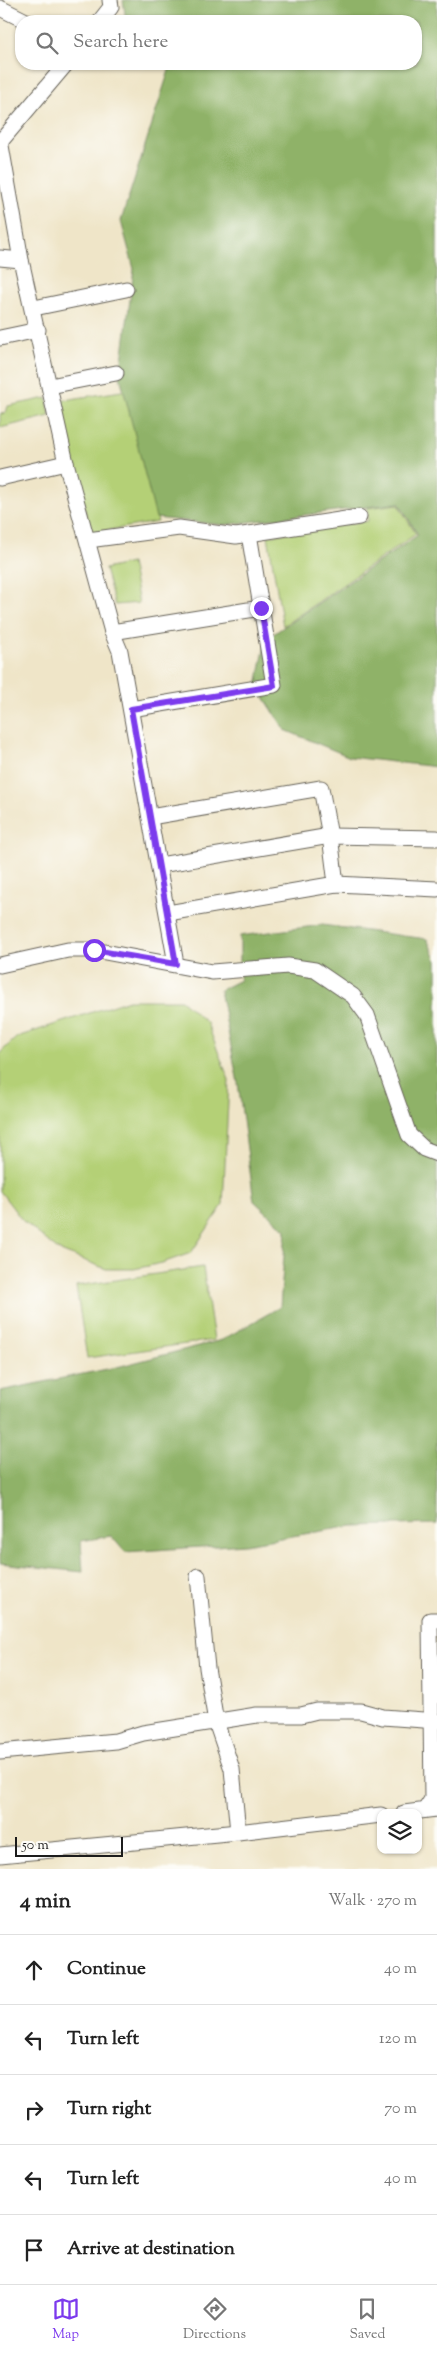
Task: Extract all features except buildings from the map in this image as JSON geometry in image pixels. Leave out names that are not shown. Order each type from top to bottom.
[{"type":"street","points":[[104,15],[110,7],[110,0]]},
{"type":"street","points":[[0,8],[15,16]]},
{"type":"street","points":[[61,70],[1,141],[21,260],[34,308],[66,463],[112,632],[120,652],[160,865],[176,964]]},
{"type":"street","points":[[0,258],[21,260]]},
{"type":"street","points":[[34,308],[126,289]]},
{"type":"street","points":[[0,338],[38,330]]},
{"type":"street","points":[[50,386],[116,373]]},
{"type":"street","points":[[0,478],[66,463]]},
{"type":"street","points":[[88,540],[179,528],[236,536],[359,517]]},
{"type":"street","points":[[131,709],[274,686],[249,534]]},
{"type":"street","points":[[112,632],[261,608]]},
{"type":"street","points":[[150,817],[321,788],[336,884]]},
{"type":"street","points":[[160,865],[330,836],[437,838]]},
{"type":"street","points":[[168,913],[336,884],[437,889]]},
{"type":"street","points":[[0,965],[68,950],[94,950],[212,972],[288,966],[315,970],[353,996],[367,1015],[409,1135],[424,1149],[437,1154]]},
{"type":"street","points":[[198,1576],[206,1668],[216,1722],[232,1769],[238,1832]]},
{"type":"street","points":[[431,1810],[434,1721],[430,1620],[437,1620]]},
{"type":"street","points":[[0,1752],[116,1741],[143,1734],[216,1722],[257,1716],[301,1716],[317,1711],[352,1711],[383,1717],[434,1721]]},
{"type":"street","points":[[0,1855],[377,1816]]},
{"type":"green space","points":[[123,0],[437,0],[437,767],[350,757],[285,730],[257,686],[266,639],[418,535],[399,503],[224,525],[156,518],[120,376],[134,269],[121,221],[169,70],[422,70],[422,15],[125,15]]},
{"type":"green space","points":[[128,390],[158,522],[91,533],[58,401]]},
{"type":"green space","points":[[47,398],[50,416],[0,428],[0,414],[6,413],[8,406]]},
{"type":"green space","points":[[398,504],[416,534],[283,626],[268,536],[368,521],[367,508]]},
{"type":"green space","points":[[131,563],[139,603],[115,605],[105,569]]},
{"type":"green space","points":[[322,925],[427,939],[437,961],[437,1524],[352,1526],[245,1544],[125,1552],[111,1536],[81,1541],[83,1572],[0,1563],[0,1391],[117,1367],[222,1340],[280,1307],[286,1230],[254,1201],[238,1083],[220,990],[240,980],[240,936]]},
{"type":"green space","points":[[129,1000],[181,1000],[207,1023],[229,1080],[223,1205],[191,1253],[162,1263],[134,1269],[106,1269],[58,1250],[22,1220],[0,1191],[0,1053],[17,1037]]},
{"type":"green space","points":[[203,1267],[214,1340],[87,1358],[76,1286]]},
{"type":"route","points":[[94,950],[176,964],[131,709],[274,686],[261,608]]}]
